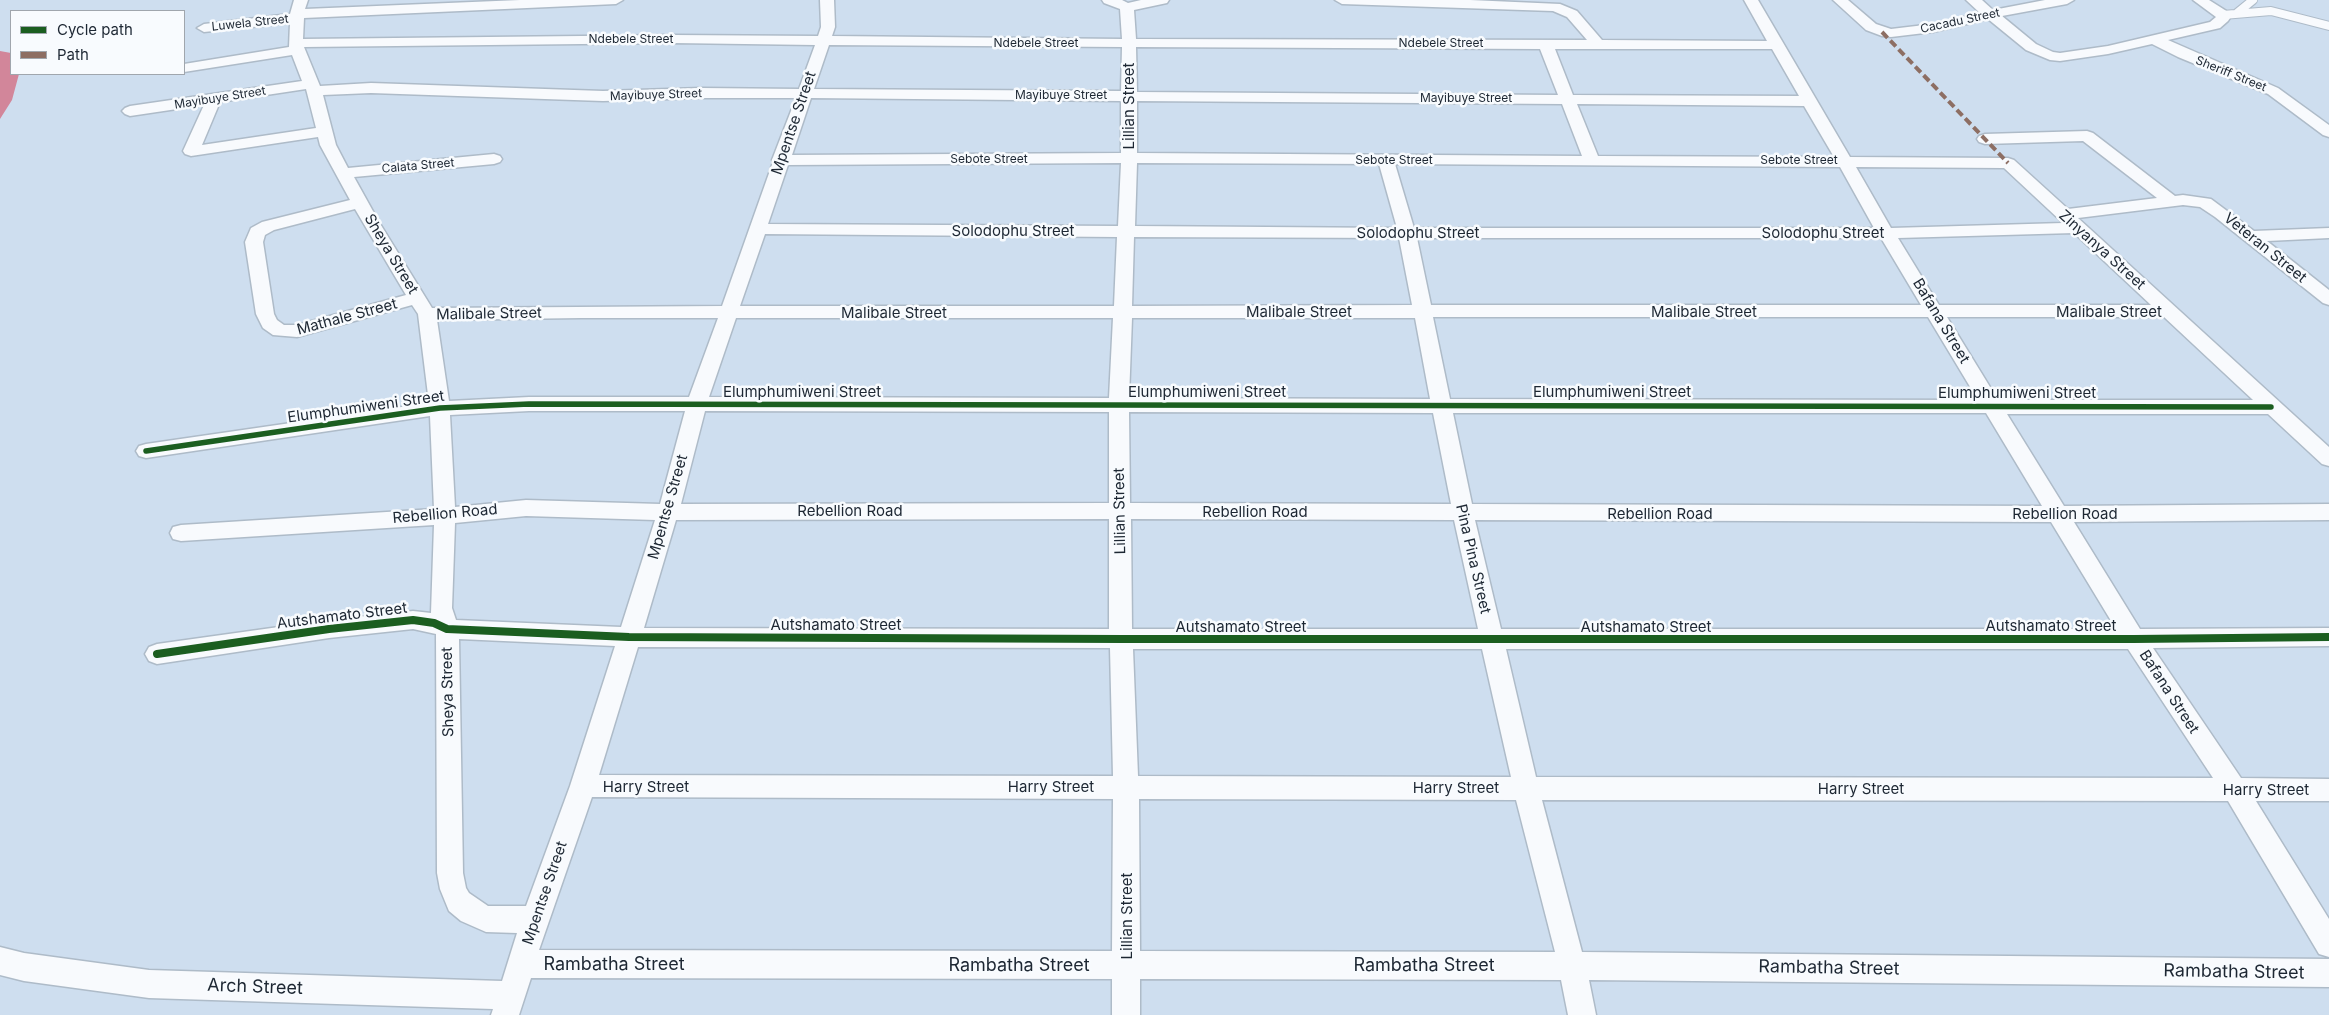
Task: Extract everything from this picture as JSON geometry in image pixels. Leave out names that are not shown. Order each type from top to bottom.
[{"type":"street","name":"Luwela Street","points":[[204,28],[298,11],[616,0]]},
{"type":"street","name":"Mpentse Street","points":[[508,1005],[535,919],[583,786],[668,512],[697,404],[829,23],[827,0]]},
{"type":"street","points":[[1118,3],[1162,0]]},
{"type":"street","points":[[1342,0],[1555,7],[1572,14],[1598,44]]},
{"type":"street","name":"Bafana Street","points":[[1751,0],[1886,233],[1937,312],[2134,639],[2234,790],[2329,944]]},
{"type":"street","name":"Cacadu Street","points":[[1840,0],[1871,27],[1882,32],[1933,28],[1992,14],[2067,0]]},
{"type":"street","points":[[1973,0],[2031,47],[2050,56],[2060,57],[2108,50],[2215,25],[2230,14]]},
{"type":"street","points":[[2200,0],[2230,14]]},
{"type":"street","name":"Lillian Street","points":[[1118,3],[1129,43],[1128,231],[1122,313],[1119,405],[1121,640],[1126,787],[1126,1015]]},
{"type":"street","name":"Sheya Street","points":[[298,11],[296,46],[313,87],[330,150],[422,306],[440,408],[445,516],[441,608],[447,629],[450,873],[453,889],[459,902],[471,912],[486,919],[504,922],[535,919]]},
{"type":"street","name":"Ndebele Street","points":[[185,68],[281,54],[296,46],[664,39],[1777,45]]},
{"type":"street","name":"Sheriff Street","points":[[2154,39],[2183,54],[2274,91],[2329,132]]},
{"type":"street","points":[[1545,43],[1592,160]]},
{"type":"street","name":"Mayibuye Street","points":[[130,111],[214,98],[313,87],[516,95],[603,96],[702,93],[1808,101]]},
{"type":"street","points":[[214,98],[191,152],[324,131]]},
{"type":"street","points":[[1985,139],[2087,136],[2171,201]]},
{"type":"street","name":"Calata Street","points":[[343,173],[494,158]]},
{"type":"street","name":"Sebote Street","points":[[780,160],[1129,158],[1843,160],[2008,163]]},
{"type":"street","name":"Pina Pina Street","points":[[1386,160],[1407,233],[1462,513],[1526,788],[1572,966],[1582,1015]]},
{"type":"street","name":"Zinyanya Street","points":[[2008,163],[2062,215],[2171,311],[2271,407],[2329,459]]},
{"type":"street","points":[[2062,215],[2171,201]]},
{"type":"street","name":"Veteran Street","points":[[2171,201],[2198,202],[2221,213],[2329,300]]},
{"type":"street","name":"Mathale Street","points":[[360,203],[268,226],[257,232],[254,242],[264,314],[270,324],[280,330],[298,331],[422,306]]},
{"type":"street","name":"Solodophu Street","points":[[759,229],[1407,233],[1886,233],[2077,228]]},
{"type":"street","points":[[2251,236],[2329,233]]},
{"type":"street","name":"Malibale Street","points":[[422,306],[730,312],[2171,311]]},
{"type":"street","name":"Elumphumiweni Street","points":[[146,451],[440,408],[529,404],[1442,404],[2271,407]]},
{"type":"street","name":"Rebellion Road","points":[[181,533],[445,516],[509,509],[668,512],[1119,511],[2058,514],[2329,512]]},
{"type":"street","name":"Autshamato Street","points":[[157,654],[329,628],[413,620],[434,623],[447,629],[629,636],[1121,640],[2134,639],[2329,637]]},
{"type":"street","name":"Harry Street","points":[[583,786],[2329,790]]},
{"type":"street","name":"Arch Street","points":[[0,961],[24,967],[150,984],[508,1005]]},
{"type":"street","name":"Rambatha Street","points":[[520,964],[1572,966],[2329,973]]},
{"type":"lane","points":[[2230,14],[2253,0]]},
{"type":"lane","points":[[2230,14],[2271,10],[2329,26]]},
{"type":"shaded area","points":[[0,51],[10,53],[10,75],[19,75],[12,100],[0,119]]},
{"type":"marked path","points":[[1882,32],[2008,163]]},
{"type":"cycle path","points":[[146,451],[440,408],[529,404],[2271,407]]},
{"type":"cycle path","points":[[157,654],[329,629],[413,620],[434,623],[447,629],[629,637],[1121,639],[2134,639],[2329,637]]}]
